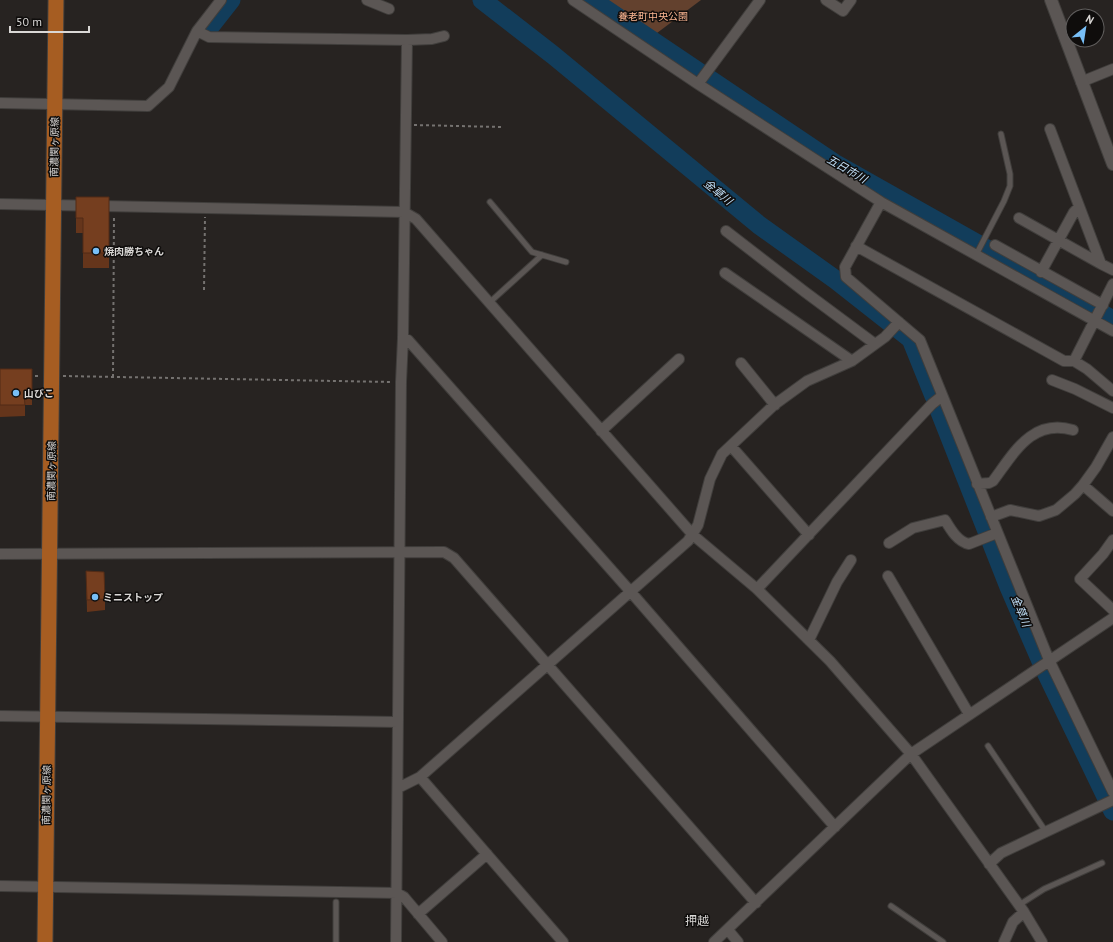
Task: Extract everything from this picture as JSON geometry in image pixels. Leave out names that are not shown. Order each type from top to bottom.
[{"type":"main road","name":"南濃関ヶ原線","points":[[45,942],[56,0]]},
{"type":"street","points":[[0,103],[148,106],[169,87],[198,31],[221,0]]},
{"type":"street","points":[[367,0],[389,9]]},
{"type":"street","points":[[573,0],[698,84],[881,202],[1113,331]]},
{"type":"street","points":[[698,84],[760,0]]},
{"type":"street","points":[[826,0],[843,11],[851,0]]},
{"type":"street","points":[[1051,0],[1113,164]]},
{"type":"street","points":[[198,31],[209,37],[432,40],[444,36]]},
{"type":"street","points":[[396,942],[399,552],[406,40]]},
{"type":"street","points":[[1082,82],[1113,69]]},
{"type":"street","points":[[1050,129],[1101,264]]},
{"type":"street","points":[[881,202],[845,267],[846,277],[895,326],[920,340],[991,518],[992,535],[1049,660],[1113,792]]},
{"type":"street","points":[[0,204],[404,212],[416,220],[693,535],[757,590],[830,661],[911,754],[1021,908],[1042,942]]},
{"type":"street","points":[[1041,272],[1074,212],[1080,207]]},
{"type":"street","points":[[1019,218],[1113,270]]},
{"type":"street","points":[[726,231],[875,344]]},
{"type":"street","points":[[995,245],[1041,272],[1103,305]]},
{"type":"street","points":[[856,246],[1064,361],[1074,361],[1113,391]]},
{"type":"street","points":[[725,273],[852,361]]},
{"type":"street","points":[[1074,361],[1113,284]]},
{"type":"street","points":[[398,788],[420,777],[688,541],[698,525],[710,479],[722,454],[774,405],[807,380],[852,361],[885,337],[895,326]]},
{"type":"street","points":[[403,338],[408,340],[630,591],[835,827]]},
{"type":"street","points":[[601,430],[679,359]]},
{"type":"street","points":[[741,363],[774,405]]},
{"type":"street","points":[[1052,380],[1075,389],[1113,408]]},
{"type":"street","points":[[757,590],[932,404],[942,396]]},
{"type":"street","points":[[977,484],[989,483],[993,481],[1017,450],[1033,434],[1050,428],[1067,428],[1073,430]]},
{"type":"street","points":[[991,518],[1010,510],[1040,516],[1056,510],[1083,485],[1096,467],[1113,437]]},
{"type":"street","points":[[731,446],[809,535]]},
{"type":"street","points":[[1083,485],[1113,511]]},
{"type":"street","points":[[889,543],[913,528],[945,520],[954,534],[964,543],[969,544],[992,535]]},
{"type":"street","points":[[1113,540],[1080,580],[1113,610]]},
{"type":"street","points":[[0,554],[50,555],[444,552],[454,558],[756,903]]},
{"type":"street","points":[[809,640],[837,582],[851,560]]},
{"type":"street","points":[[888,576],[969,714]]},
{"type":"street","points":[[714,942],[911,754],[1113,618]]},
{"type":"street","points":[[0,716],[398,722]]},
{"type":"street","points":[[420,777],[563,942]]},
{"type":"street","points":[[989,864],[1001,853],[1113,800]]},
{"type":"street","points":[[418,914],[487,854]]},
{"type":"street","points":[[0,886],[397,893],[404,897],[442,942]]},
{"type":"street","points":[[1004,942],[1021,908]]},
{"type":"street","points":[[728,930],[738,942]]},
{"type":"lane","points":[[976,255],[1004,201],[1010,186],[1010,174],[1001,134]]},
{"type":"lane","points":[[490,202],[532,252],[566,262]]},
{"type":"lane","points":[[489,302],[542,254]]},
{"type":"lane","points":[[988,746],[1046,832]]},
{"type":"lane","points":[[1021,908],[1044,889],[1102,863]]},
{"type":"lane","points":[[336,902],[336,942]]},
{"type":"lane","points":[[891,906],[943,942]]},
{"type":"path","points":[[406,125],[501,127]]},
{"type":"path","points":[[113,377],[114,206]]},
{"type":"path","points":[[204,290],[205,208]]},
{"type":"path","points":[[22,376],[401,382]]},
{"type":"green space","name":"養老町中央公園","points":[[600,0],[701,0],[653,36]]},
{"type":"building","name":"焼肉勝ちゃん","points":[[76,197],[109,197],[109,253],[83,253],[83,218],[76,218]]},
{"type":"building","name":"山びこ","points":[[0,369],[32,369],[32,394],[24,394],[25,405],[0,405]]},
{"type":"building","points":[[86,571],[104,572],[105,599],[87,600]]},
{"type":"waterway","name":"金草川","points":[[209,28],[231,0]]},
{"type":"waterway","name":"金草川","points":[[482,0],[553,55],[759,225],[836,280],[911,339],[934,396]]},
{"type":"waterway","name":"五日市川","points":[[592,0],[834,163],[1113,320]]},
{"type":"waterway","name":"金草川","points":[[938,407],[1009,587],[1044,668],[1113,811]]},
{"type":"place","name":"焼肉勝ちゃん","points":[[96,251]]},
{"type":"place","name":"山びこ","points":[[16,393]]},
{"type":"place","name":"ミニストップ","points":[[95,597]]},
{"type":"district","name":"押越","points":[[697,921]]}]
